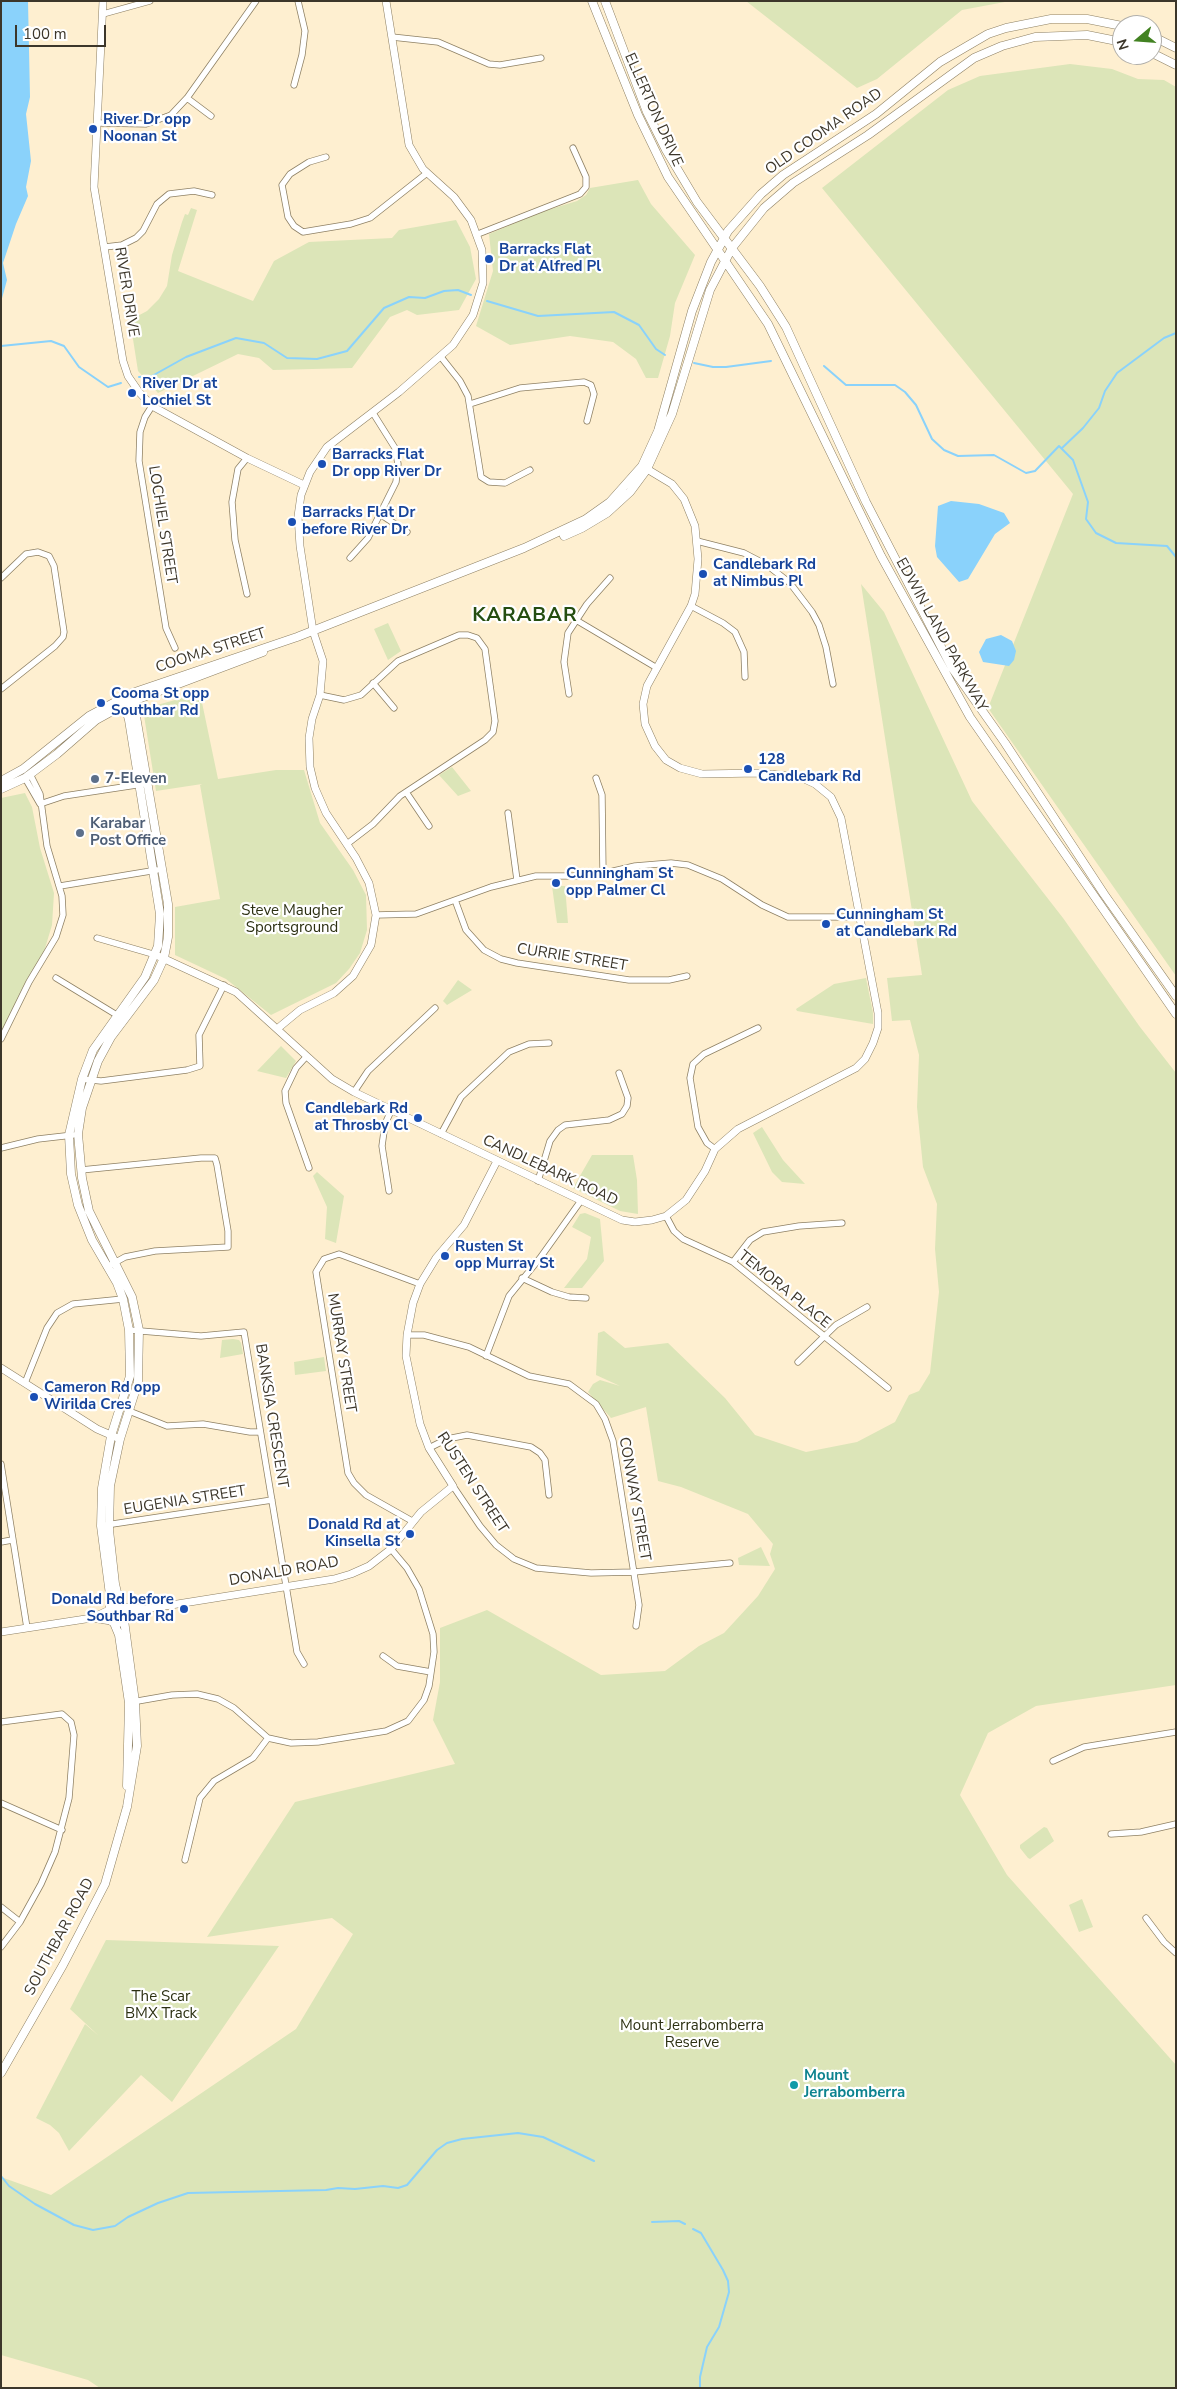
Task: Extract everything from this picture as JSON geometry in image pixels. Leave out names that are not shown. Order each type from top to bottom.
[{"type":"main road","name":"ELLERTON DRIVE","points":[[592,1],[651,144],[686,205],[718,248]]},
{"type":"main road","name":"ELLERTON DRIVE","points":[[605,1],[647,112],[666,150],[693,196],[724,238]]},
{"type":"main road","name":"OLD COOMA ROAD","points":[[644,467],[658,431],[698,291],[718,248],[746,210],[783,175],[861,125],[940,62],[969,43],[1006,28],[1044,20],[1087,19],[1112,24]]},
{"type":"main road","name":"OLD COOMA ROAD","points":[[644,467],[672,414],[688,356],[710,290],[725,259],[759,213],[793,183],[868,134],[974,58],[1002,46],[1036,37],[1087,35],[1112,40]]},
{"type":"main road","points":[[1162,41],[1176,48]]},
{"type":"main road","points":[[1162,58],[1176,65]]},
{"type":"main road","name":"EDWIN LAND PARKWAY","points":[[724,238],[760,286],[786,327],[870,510],[952,668],[1005,743],[1104,894],[1176,996]]},
{"type":"main road","name":"EDWIN LAND PARKWAY","points":[[718,248],[752,298],[781,349],[814,422],[882,556],[970,717],[1176,1014]]},
{"type":"main road","name":"COOMA STREET","points":[[1,789],[26,774],[89,716],[133,697],[236,664],[278,644],[524,548],[586,520],[610,502],[644,467]]},
{"type":"main road","points":[[124,701],[153,871],[160,925],[156,955],[144,977],[116,1014],[93,1050],[69,1135],[71,1174],[78,1205],[92,1240],[117,1283],[123,1299],[129,1330],[130,1376],[111,1436],[102,1488],[110,1595],[108,1616],[113,1622],[125,1618],[115,1584],[105,1526],[110,1486],[120,1439],[138,1382],[139,1330],[132,1297],[91,1216],[81,1170],[78,1134],[86,1080],[105,1047],[150,986],[164,958],[168,937],[169,915],[133,697]]},
{"type":"main road","name":"COOMA STREET","points":[[1,781],[26,774]]},
{"type":"main road","points":[[109,1609],[114,1605],[122,1606]]},
{"type":"main road","name":"SOUTHBAR ROAD","points":[[1,2074],[64,1965],[105,1884],[127,1807],[132,1702],[125,1618]]},
{"type":"main road","name":"SOUTHBAR ROAD","points":[[113,1622],[119,1636],[132,1702]]},
{"type":"street","name":"RIVER DRIVE","points":[[102,1],[103,14],[94,187],[126,370],[139,392],[152,406],[246,458],[304,485]]},
{"type":"street","points":[[103,14],[150,1]]},
{"type":"street","points":[[98,123],[146,124],[156,122],[171,115],[187,98],[256,1]]},
{"type":"street","points":[[294,85],[306,31],[298,1]]},
{"type":"street","points":[[277,1029],[300,1010],[334,993],[353,976],[371,945],[376,915],[369,883],[347,844],[326,813],[315,788],[310,767],[311,728],[320,695],[323,662],[313,631],[298,524],[298,510],[304,485],[327,447],[373,413],[441,357],[465,329],[479,303],[484,267],[478,234],[461,205],[427,173],[416,159],[407,140],[386,1]]},
{"type":"street","points":[[392,37],[438,42],[488,64],[511,65],[541,58]]},
{"type":"street","points":[[187,98],[211,116]]},
{"type":"street","points":[[478,234],[580,194],[586,187],[586,177],[574,148]]},
{"type":"street","points":[[326,157],[309,162],[290,174],[282,185],[288,217],[294,226],[303,232],[338,227],[370,218],[427,173]]},
{"type":"street","points":[[105,247],[122,245],[136,238],[143,230],[157,204],[169,194],[194,191],[212,195]]},
{"type":"street","points":[[441,357],[460,381],[470,404],[480,475],[484,480],[494,483],[505,482],[530,470]]},
{"type":"street","points":[[470,404],[520,388],[582,381],[591,385],[594,394],[587,421]]},
{"type":"street","name":"LOCHIEL STREET","points":[[152,406],[142,423],[138,449],[166,628],[175,648]]},
{"type":"street","points":[[350,558],[368,538],[396,482],[398,464],[395,448],[373,413]]},
{"type":"street","points":[[246,458],[238,469],[232,502],[235,540],[247,594]]},
{"type":"street","name":"CANDLEBARK ROAD","points":[[156,955],[224,985],[277,1029],[332,1079],[354,1092],[580,1202],[622,1220],[652,1220],[666,1216],[686,1200],[705,1171],[715,1149],[738,1129],[841,1077],[856,1068],[865,1059],[876,1034],[878,1013],[840,818],[831,798],[815,784],[800,777],[759,773],[702,774],[680,768],[666,760],[655,746],[643,715],[644,695],[691,606],[697,578],[694,520],[684,499],[672,484],[644,467]]},
{"type":"street","points":[[380,514],[407,532]]},
{"type":"street","points":[[696,541],[744,553],[767,565],[790,584],[812,612],[819,625],[828,656],[833,684]]},
{"type":"street","points":[[1,578],[26,554],[38,552],[49,556],[54,566],[64,632],[63,637],[55,646],[1,689]]},
{"type":"street","points":[[569,694],[564,662],[568,633],[576,620],[610,578]]},
{"type":"street","points":[[691,606],[723,623],[735,632],[744,652],[745,677]]},
{"type":"street","points":[[576,620],[657,668]]},
{"type":"street","points":[[320,695],[344,700],[361,695],[398,661],[459,635],[472,636],[485,649],[495,721],[493,732],[485,740],[391,803],[373,824],[347,844]]},
{"type":"street","points":[[373,683],[394,708]]},
{"type":"street","points":[[1,1039],[15,1008],[59,930],[63,909],[60,886],[47,846],[40,804],[26,774]]},
{"type":"street","points":[[596,778],[602,796],[604,874]]},
{"type":"street","points":[[40,804],[64,796],[148,784]]},
{"type":"street","points":[[406,792],[429,826]]},
{"type":"street","points":[[508,813],[517,880]]},
{"type":"street","points":[[376,915],[416,914],[517,880],[536,876],[604,874],[635,866],[671,863],[688,865],[722,879],[762,905],[788,917],[858,917]]},
{"type":"street","points":[[60,886],[162,869]]},
{"type":"street","name":"CURRIE STREET","points":[[455,900],[466,930],[484,950],[501,959],[629,980],[669,980],[687,976]]},
{"type":"street","points":[[97,938],[156,955]]},
{"type":"street","points":[[56,978],[124,1020]]},
{"type":"street","points":[[86,1080],[190,1070],[200,1066],[199,1037],[224,985]]},
{"type":"street","points":[[354,1092],[368,1070],[435,1008]]},
{"type":"street","points":[[715,1149],[706,1143],[698,1127],[690,1078],[693,1064],[704,1054],[758,1028]]},
{"type":"street","points":[[441,1134],[461,1097],[509,1052],[529,1044],[549,1044]]},
{"type":"street","points":[[306,1057],[296,1068],[285,1091],[286,1103],[309,1168]]},
{"type":"street","points":[[538,1181],[550,1141],[558,1130],[565,1125],[609,1120],[622,1114],[628,1098],[619,1073]]},
{"type":"street","points":[[389,1191],[382,1151],[385,1124],[391,1111]]},
{"type":"street","points":[[1,1148],[38,1139],[78,1134]]},
{"type":"street","points":[[81,1170],[215,1158],[228,1231],[228,1247],[155,1251],[130,1256],[106,1267]]},
{"type":"street","name":"RUSTEN STREET","points":[[496,1161],[464,1225],[436,1258],[420,1284],[413,1303],[407,1334],[406,1356],[420,1424],[429,1448],[480,1526],[496,1545],[514,1559],[536,1568],[564,1572],[634,1572],[675,1566],[730,1563]]},
{"type":"street","points":[[486,1356],[509,1296],[540,1258],[580,1202]]},
{"type":"street","name":"TEMORA PLACE","points":[[666,1216],[674,1231],[683,1239],[733,1262],[821,1337],[888,1388]]},
{"type":"street","points":[[733,1262],[750,1240],[763,1232],[799,1226],[842,1223]]},
{"type":"street","name":"MURRAY STREET","points":[[412,1522],[366,1495],[354,1484],[348,1473],[316,1276],[322,1261],[339,1254],[420,1284]]},
{"type":"street","points":[[522,1278],[552,1292],[569,1297],[586,1298]]},
{"type":"street","points":[[25,1383],[47,1328],[57,1313],[73,1304],[123,1299]]},
{"type":"street","points":[[798,1362],[821,1337],[836,1325],[867,1307]]},
{"type":"street","name":"BANKSIA CRESCENT","points":[[129,1330],[201,1336],[244,1332],[287,1587],[296,1652],[304,1664]]},
{"type":"street","name":"CONWAY STREET","points":[[407,1334],[446,1340],[469,1347],[529,1376],[569,1384],[586,1395],[601,1410],[613,1441],[634,1572],[638,1605],[636,1626]]},
{"type":"street","points":[[1,1368],[111,1436],[120,1439]]},
{"type":"street","points":[[128,1411],[170,1426],[207,1424],[260,1432]]},
{"type":"street","points":[[429,1448],[447,1439],[467,1435],[531,1447],[540,1453],[545,1460],[549,1495]]},
{"type":"street","points":[[1,1464],[27,1628]]},
{"type":"street","name":"DONALD ROAD","points":[[125,1618],[146,1609],[287,1587],[352,1574],[370,1566],[390,1549],[426,1507],[453,1486]]},
{"type":"street","name":"EUGENIA STREET","points":[[105,1526],[272,1500]]},
{"type":"street","points":[[1,1542],[12,1540]]},
{"type":"street","points":[[132,1702],[172,1695],[197,1694],[218,1699],[234,1708],[268,1738],[291,1743],[304,1743],[394,1729],[408,1721],[416,1713],[424,1700],[432,1672],[433,1634],[426,1606],[407,1568],[390,1549]]},
{"type":"street","name":"DONALD ROAD","points":[[122,1606],[146,1609]]},
{"type":"street","points":[[1,1632],[92,1618],[109,1609]]},
{"type":"street","points":[[92,1618],[113,1622]]},
{"type":"street","points":[[382,1656],[397,1666],[432,1672]]},
{"type":"street","points":[[1,1722],[58,1714],[66,1716],[71,1722],[74,1735],[73,1764],[62,1830],[41,1884],[20,1922],[1,1947]]},
{"type":"street","points":[[1053,1761],[1084,1747],[1174,1732],[1176,1740]]},
{"type":"street","points":[[185,1860],[200,1798],[214,1781],[253,1758],[268,1738]]},
{"type":"street","points":[[1,1804],[62,1830]]},
{"type":"street","points":[[1110,1834],[1146,1832],[1176,1824]]},
{"type":"street","points":[[1,1907],[20,1922]]},
{"type":"street","points":[[1146,1918],[1164,1942],[1176,1953]]},
{"type":"green space","points":[[746,1],[1010,1],[962,10],[877,79],[857,88]]},
{"type":"green space","points":[[1070,64],[1112,69],[1138,79],[1164,80],[1176,87],[1176,976],[988,708],[1073,494],[822,188],[948,90],[980,76]]},
{"type":"green space","points":[[638,180],[651,204],[695,255],[675,303],[670,336],[658,378],[646,378],[636,359],[613,342],[570,336],[510,345],[476,326],[493,271],[489,234],[541,212],[577,201],[586,195],[590,188]]},
{"type":"green space","points":[[191,208],[197,210],[178,271],[253,301],[274,261],[309,242],[392,238],[399,230],[456,220],[470,247],[476,279],[459,310],[417,315],[407,310],[390,317],[352,368],[273,370],[259,358],[238,354],[158,393],[138,371],[130,320],[147,311],[159,299],[167,286],[172,255],[182,222],[185,214],[188,215]]},
{"type":"green space","name":"Mount Jerrabomberra Reserve","points":[[861,584],[884,612],[972,801],[1063,918],[1140,1027],[1176,1073],[1176,1685],[1036,1706],[988,1733],[960,1795],[1007,1875],[1176,2065],[1176,2388],[100,2388],[88,2380],[1,2355],[1,2177],[51,2195],[296,2029],[353,1934],[332,1918],[207,1937],[295,1802],[455,1764],[433,1720],[440,1682],[440,1628],[487,1610],[601,1675],[665,1671],[699,1646],[724,1633],[758,1596],[775,1569],[770,1554],[773,1544],[748,1514],[681,1487],[658,1481],[646,1407],[611,1418],[588,1392],[593,1384],[600,1380],[620,1386],[596,1375],[598,1333],[604,1331],[625,1348],[668,1343],[725,1398],[755,1435],[806,1452],[857,1442],[895,1422],[909,1395],[919,1391],[930,1373],[939,1292],[935,1249],[937,1204],[923,1167],[917,1107],[919,1055],[910,1020],[892,1021],[887,978],[922,975]]},
{"type":"green space","points":[[388,623],[401,651],[388,660],[374,629]]},
{"type":"green space","name":"Steve Maugher Sportsground","points":[[200,693],[218,779],[276,770],[304,770],[320,823],[353,870],[366,895],[367,930],[360,953],[349,969],[336,983],[271,1015],[226,979],[175,955],[175,907],[220,899],[200,785],[202,784],[156,791],[143,709]]},
{"type":"green space","points":[[452,767],[471,791],[458,796],[439,775]]},
{"type":"green space","points":[[25,793],[32,807],[40,848],[54,893],[52,925],[40,965],[1,1033],[1,798]]},
{"type":"green space","points":[[552,886],[565,886],[568,923],[557,923]]},
{"type":"green space","points":[[866,978],[873,1013],[873,1024],[797,1011],[796,1009],[834,984]]},
{"type":"green space","points":[[458,980],[472,990],[447,1005],[443,1001]]},
{"type":"green space","points":[[281,1046],[296,1061],[286,1078],[257,1071]]},
{"type":"green space","points":[[762,1127],[783,1160],[805,1184],[782,1182],[772,1172],[753,1133]]},
{"type":"green space","points":[[592,1155],[633,1155],[637,1180],[638,1214],[620,1211],[573,1188]]},
{"type":"green space","points":[[317,1172],[344,1196],[336,1243],[325,1239],[327,1207],[313,1176]]},
{"type":"green space","points":[[585,1213],[600,1219],[604,1261],[582,1288],[564,1288],[587,1259],[591,1237],[572,1227],[580,1214]]},
{"type":"green space","points":[[222,1340],[239,1340],[241,1343],[243,1354],[220,1358]]},
{"type":"green space","points":[[324,1357],[326,1371],[295,1375],[294,1362]]},
{"type":"green space","points":[[761,1547],[770,1566],[739,1565],[738,1558]]},
{"type":"green space","points":[[1044,1827],[1047,1828],[1054,1841],[1030,1859],[1020,1848],[1020,1845]]},
{"type":"green space","points":[[1082,1899],[1093,1927],[1079,1932],[1069,1905]]},
{"type":"green space","name":"The Scar BMX Track","points":[[106,1940],[279,1946],[172,2102],[141,2075],[69,2151],[59,2133],[50,2125],[36,2118],[85,2024],[99,2036],[70,2009]]},
{"type":"water","points":[[1,1],[28,1],[30,97],[26,114],[31,161],[26,187],[28,196],[3,263],[7,280],[1,302]]},
{"type":"water","points":[[951,501],[979,504],[1004,513],[1010,523],[995,534],[968,579],[959,582],[937,557],[935,546],[938,506]]},
{"type":"water","points":[[1001,635],[1012,641],[1016,651],[1014,660],[1009,666],[983,662],[979,652],[986,639]]},
{"type":"waterway","points":[[139,377],[152,376],[186,357],[236,338],[264,343],[287,358],[317,359],[347,351],[384,308],[409,297],[425,298],[444,291],[458,290],[471,295]]},
{"type":"waterway","points":[[487,301],[538,316],[614,312],[639,325],[656,349],[665,355]]},
{"type":"waterway","points":[[1062,448],[1083,428],[1099,408],[1105,391],[1117,373],[1164,338],[1176,333]]},
{"type":"waterway","points":[[1,346],[51,341],[64,346],[79,367],[108,387],[121,383]]},
{"type":"waterway","points":[[694,363],[713,367],[726,367],[771,361]]},
{"type":"waterway","points":[[824,366],[846,385],[895,385],[905,392],[916,405],[932,439],[944,450],[958,456],[994,455],[1026,473],[1035,471],[1059,446],[1073,460],[1088,502],[1086,519],[1096,533],[1116,543],[1167,546],[1176,557]]},
{"type":"waterway","points":[[1,2176],[9,2186],[35,2204],[74,2225],[93,2230],[115,2226],[128,2217],[158,2203],[188,2193],[355,2189],[383,2186],[398,2188],[407,2185],[437,2150],[447,2143],[462,2139],[518,2133],[543,2137],[594,2161]]},
{"type":"waterway","points":[[652,2222],[679,2221],[685,2224]]},
{"type":"waterway","points":[[693,2229],[701,2233],[723,2270],[728,2281],[729,2292],[719,2327],[707,2347],[700,2377],[700,2388]]},
{"type":"place","name":"River Dr opp Noonan St","points":[[93,129]]},
{"type":"place","name":"Barracks Flat Dr at Alfred Pl","points":[[489,259]]},
{"type":"place","name":"River Dr at Lochiel St","points":[[132,393]]},
{"type":"place","name":"Barracks Flat Dr opp River Dr","points":[[322,464]]},
{"type":"place","name":"Barracks Flat Dr before River Dr","points":[[292,522]]},
{"type":"place","name":"Candlebark Rd at Nimbus Pl","points":[[703,574]]},
{"type":"place","name":"Cooma St opp Southbar Rd","points":[[101,703]]},
{"type":"place","name":"128 Candlebark Rd","points":[[748,769]]},
{"type":"place","name":"7-Eleven","points":[[95,779]]},
{"type":"place","name":"Karabar Post Office","points":[[80,833]]},
{"type":"place","name":"Cunningham St opp Palmer Cl","points":[[556,883]]},
{"type":"place","name":"Cunningham St at Candlebark Rd","points":[[826,924]]},
{"type":"place","name":"Candlebark Rd at Throsby Cl","points":[[418,1118]]},
{"type":"place","name":"Rusten St opp Murray St","points":[[445,1256]]},
{"type":"place","name":"Cameron Rd opp Wirilda Cres","points":[[34,1397]]},
{"type":"place","name":"Donald Rd at Kinsella St","points":[[410,1534]]},
{"type":"place","name":"Donald Rd before Southbar Rd","points":[[184,1609]]},
{"type":"place","name":"Mount Jerrabomberra","points":[[794,2085]]},
{"type":"district","name":"KARABAR","points":[[525,616]]}]
